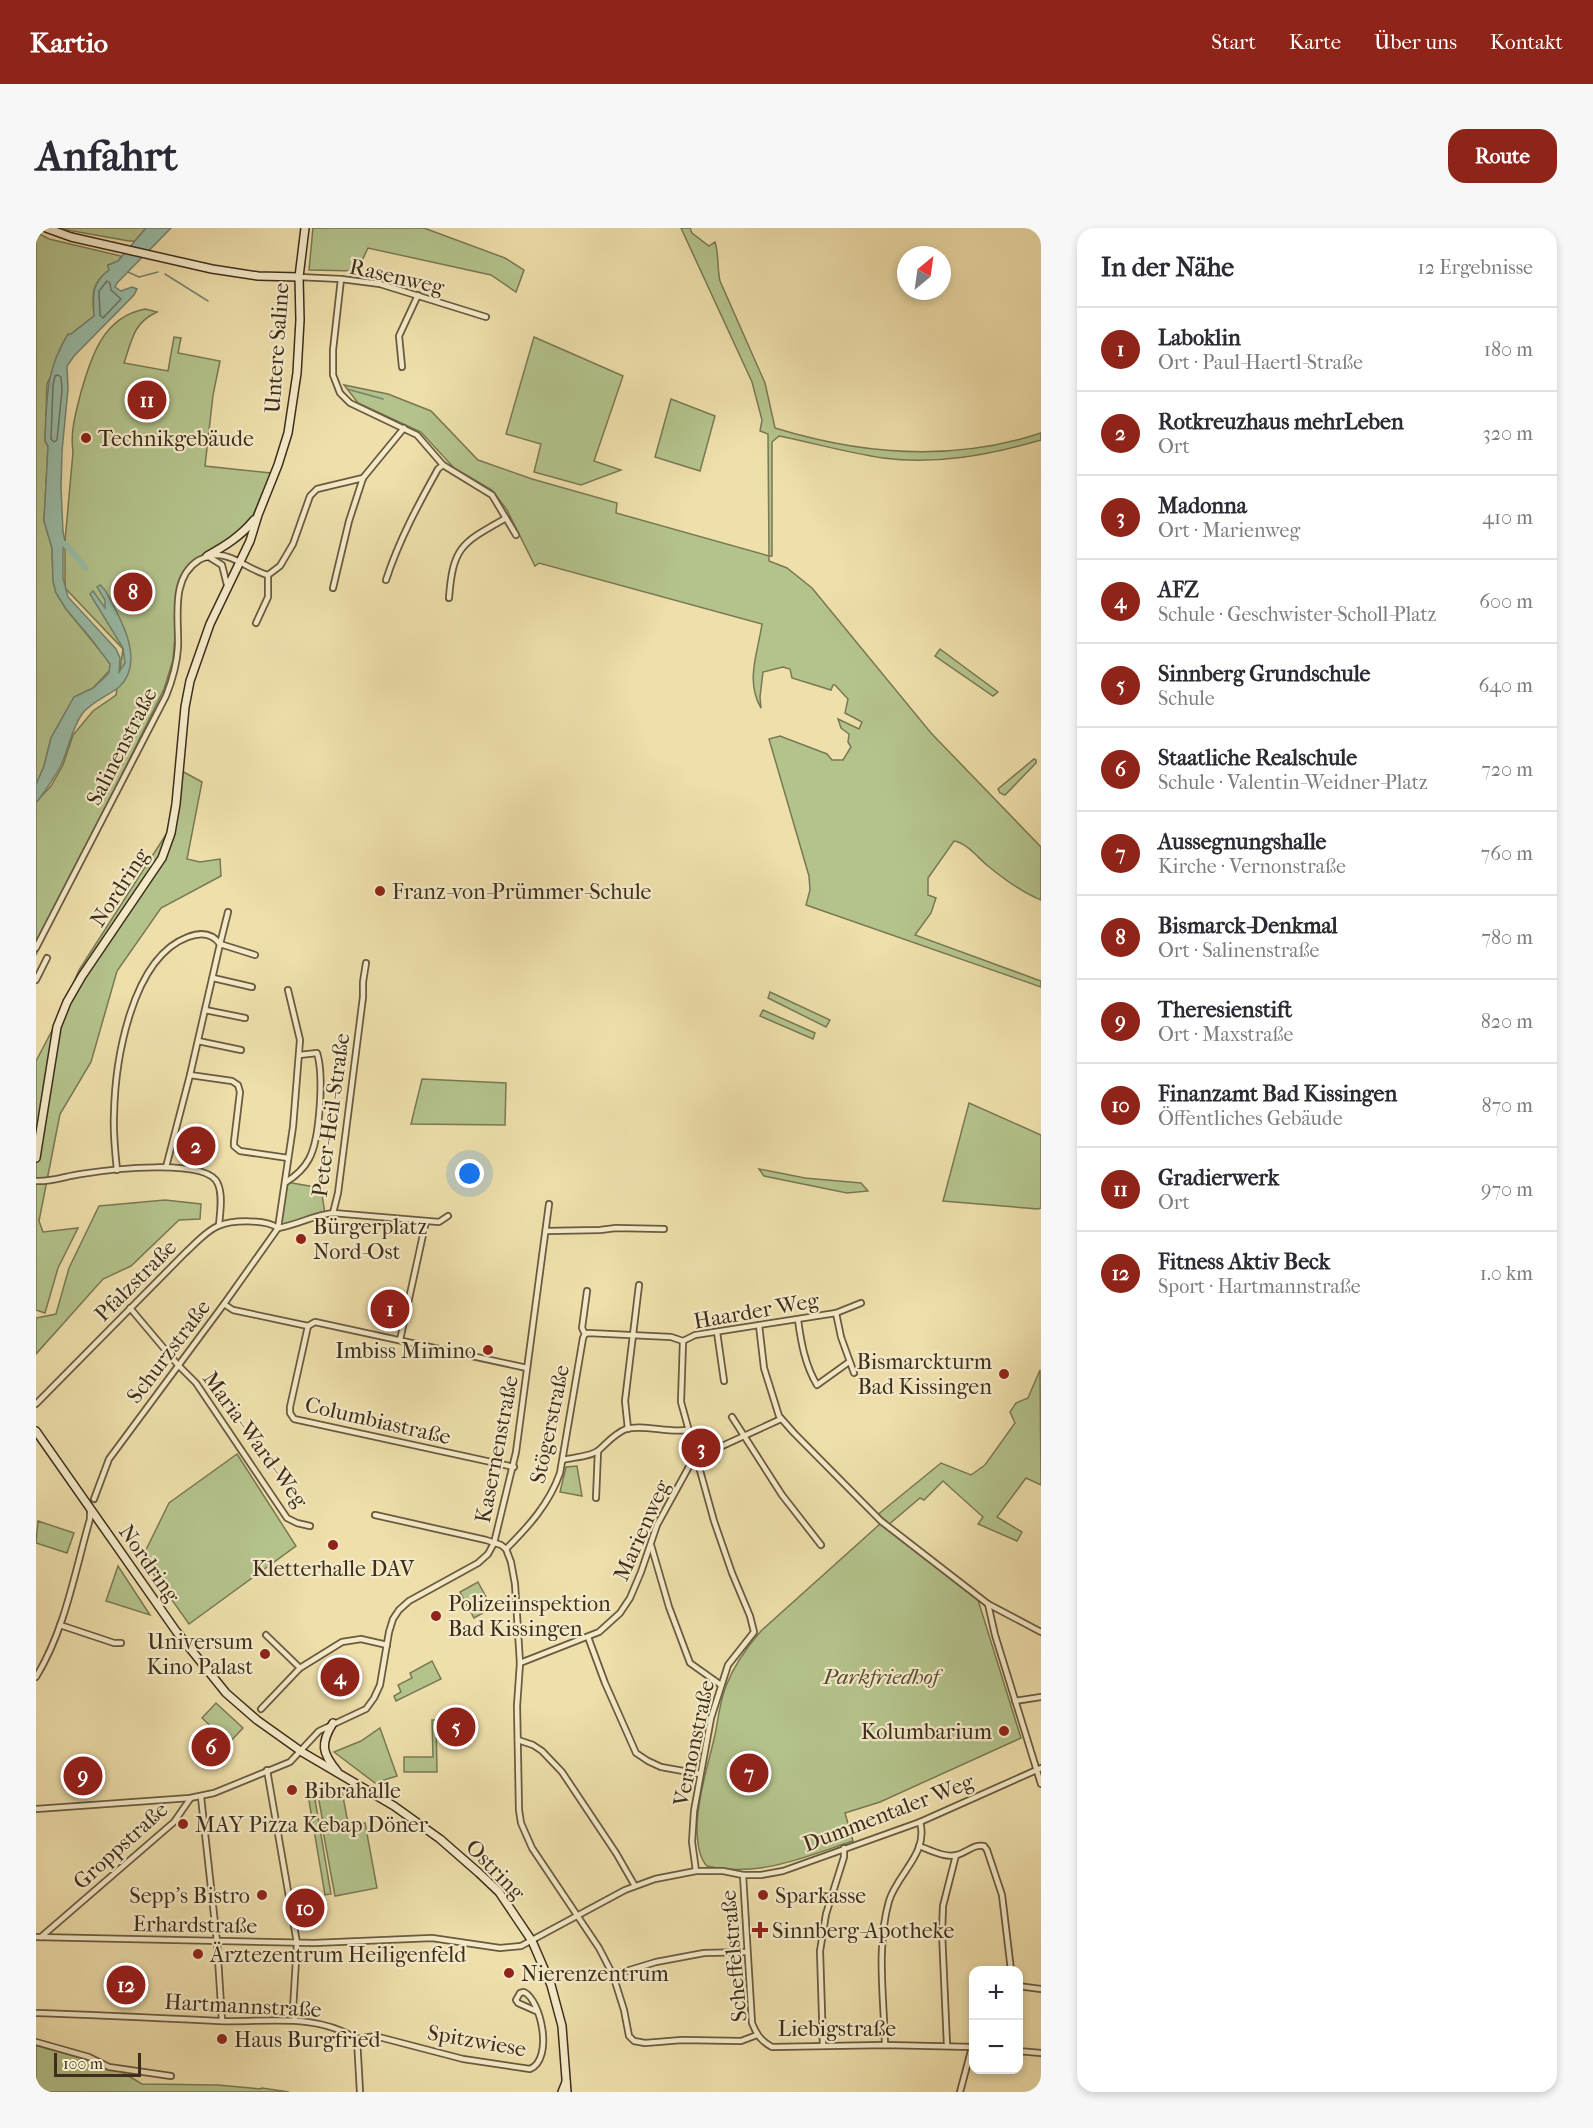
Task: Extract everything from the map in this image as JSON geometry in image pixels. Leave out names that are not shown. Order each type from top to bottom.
[{"type":"main road","points":[[46,228],[71,237],[176,261],[258,276],[299,277]]},
{"type":"main road","name":"Untere Saline","points":[[239,562],[250,541],[288,433],[297,372],[302,230]]},
{"type":"main road","points":[[207,556],[239,535],[258,515]]},
{"type":"main road","name":"Nordring","points":[[36,1158],[57,1027],[82,976],[162,858],[168,841],[177,804],[185,707],[190,681],[210,624],[239,562]]},
{"type":"main road","name":"Nordring","points":[[36,1431],[176,1631],[219,1686],[257,1720],[302,1752]]},
{"type":"main road","points":[[333,1723],[324,1747],[328,1760],[341,1775]]},
{"type":"main road","name":"Ostring","points":[[302,1752],[394,1806],[440,1839],[479,1873],[504,1899],[532,1941],[551,1985],[562,2026],[567,2092]]},
{"type":"main road","name":"Ostring","points":[[562,2092],[566,2082]]},
{"type":"street","name":"Rasenweg","points":[[299,277],[380,284],[486,317]]},
{"type":"street","points":[[341,279],[333,350],[333,375],[340,393],[350,403],[417,435],[443,465],[492,495],[516,535]]},
{"type":"street","points":[[402,367],[399,336],[418,295]]},
{"type":"street","points":[[333,588],[349,521],[363,478],[404,428]]},
{"type":"street","points":[[386,580],[394,554],[411,517],[438,469],[443,465]]},
{"type":"street","points":[[268,575],[280,566],[293,544],[310,496],[317,489],[363,478]]},
{"type":"street","points":[[449,598],[451,571],[462,547],[471,538],[506,518]]},
{"type":"street","points":[[207,556],[218,555],[268,575]]},
{"type":"street","points":[[207,556],[222,565],[228,587]]},
{"type":"street","name":"Salinenstraße","points":[[36,948],[166,696],[177,660],[179,592],[190,567],[207,556]]},
{"type":"street","points":[[256,623],[268,597],[268,575]]},
{"type":"street","points":[[166,1167],[228,912]]},
{"type":"street","points":[[117,1170],[114,1117],[117,1077],[122,1046],[139,991],[148,973],[157,959],[176,943],[199,934],[209,934],[220,944],[255,955]]},
{"type":"street","points":[[36,980],[47,958]]},
{"type":"street","name":"Peter-Heil-Straße","points":[[278,1228],[333,1213],[339,1187],[366,963]]},
{"type":"street","points":[[213,978],[252,987]]},
{"type":"street","points":[[278,1228],[293,1127],[300,1040],[288,990]]},
{"type":"street","points":[[205,1010],[245,1018]]},
{"type":"street","points":[[198,1041],[241,1050]]},
{"type":"street","points":[[286,1182],[295,1177],[303,1168],[310,1158],[315,1142],[321,1072],[319,1059],[317,1053],[299,1055]]},
{"type":"street","points":[[190,1075],[232,1081],[238,1085],[240,1092],[234,1143],[236,1148],[240,1151],[288,1158]]},
{"type":"street","points":[[36,1181],[117,1170],[166,1167],[202,1170],[212,1175],[218,1183],[219,1225]]},
{"type":"street","name":"Kasernenstraße","points":[[36,1809],[201,1797],[290,1762],[320,1731],[333,1723],[360,1713],[374,1698],[380,1685],[393,1619],[399,1610],[409,1601],[478,1563],[488,1554],[494,1543],[514,1467],[549,1204]]},
{"type":"street","points":[[333,1213],[439,1222],[448,1216]]},
{"type":"street","name":"Pfalzstraße","points":[[36,1404],[195,1243],[219,1225],[250,1221],[266,1222],[278,1228]]},
{"type":"street","points":[[400,1340],[426,1221]]},
{"type":"street","name":"Schurzstraße","points":[[94,1499],[109,1459],[278,1228]]},
{"type":"street","points":[[546,1231],[616,1228],[664,1230]]},
{"type":"street","points":[[628,1429],[625,1401],[639,1285]]},
{"type":"street","name":"Stögerstraße","points":[[507,1549],[542,1511],[560,1473],[585,1334],[582,1328],[587,1291]]},
{"type":"street","name":"Haarder Weg","points":[[585,1334],[671,1337],[683,1341],[689,1337],[836,1313],[861,1303]]},
{"type":"street","points":[[224,1304],[233,1310],[308,1326],[315,1322],[528,1368]]},
{"type":"street","name":"Maria-Ward-Weg","points":[[130,1308],[196,1383],[287,1518],[310,1526]]},
{"type":"street","points":[[836,1313],[854,1373]]},
{"type":"street","points":[[798,1320],[801,1344],[817,1385],[849,1362]]},
{"type":"street","points":[[759,1325],[764,1368],[781,1419],[836,1478],[881,1521],[988,1604],[1041,1632]]},
{"type":"street","name":"Columbiastraße","points":[[308,1326],[290,1406],[290,1413],[294,1419],[514,1467]]},
{"type":"street","points":[[717,1332],[724,1381]]},
{"type":"street","points":[[683,1341],[681,1402],[696,1458],[781,1419]]},
{"type":"street","points":[[732,1417],[782,1495],[821,1545]]},
{"type":"street","points":[[563,1460],[598,1451],[609,1439],[628,1429],[677,1432],[687,1430]]},
{"type":"street","points":[[596,1498],[598,1451]]},
{"type":"street","name":"Marienweg","points":[[588,1637],[603,1631],[630,1598],[665,1509],[687,1468],[696,1458]]},
{"type":"street","name":"Vernonstraße","points":[[696,1458],[714,1521],[754,1632],[728,1665],[711,1718],[694,1811],[692,1842],[696,1871]]},
{"type":"street","points":[[36,1677],[45,1662],[60,1625],[90,1519],[90,1510]]},
{"type":"street","points":[[375,1515],[494,1543],[507,1549],[515,1584],[520,1663],[517,1706],[521,1823],[532,1848],[599,1948],[613,1975],[694,1954],[747,1952]]},
{"type":"street","points":[[651,1545],[669,1607],[690,1663],[721,1685]]},
{"type":"street","points":[[988,1604],[1015,1701],[1039,1768],[1041,1784]]},
{"type":"street","points":[[60,1625],[114,1643],[121,1643]]},
{"type":"street","points":[[266,1635],[300,1668]]},
{"type":"street","points":[[520,1663],[588,1637],[605,1683],[636,1753],[661,1767],[700,1774]]},
{"type":"street","points":[[261,1709],[300,1668],[342,1642],[361,1639],[387,1645]]},
{"type":"street","points":[[1015,1701],[1041,1697]]},
{"type":"street","points":[[518,1740],[542,1751],[562,1772],[635,1886]]},
{"type":"street","name":"Dummentaler Weg","points":[[696,1871],[761,1875],[783,1870],[920,1822],[1039,1768]]},
{"type":"street","points":[[267,1770],[297,1943],[293,2009],[295,2020]]},
{"type":"street","points":[[201,1797],[217,1942],[222,2021]]},
{"type":"street","name":"Groppstraße","points":[[39,1937],[156,1838],[182,1812],[190,1798]]},
{"type":"street","points":[[885,2045],[883,1929],[890,1899],[923,1839],[920,1822]]},
{"type":"street","points":[[919,1846],[947,1855],[956,1855],[977,1845],[984,1846],[1002,1895],[1010,1966]]},
{"type":"street","points":[[823,2046],[820,1951],[826,1914],[844,1857],[844,1848]]},
{"type":"street","points":[[947,2045],[943,1906],[956,1855]]},
{"type":"street","name":"Erhardstraße","points":[[39,1937],[297,1943],[432,1938],[500,1948],[521,1946],[635,1886],[675,1874],[696,1871]]},
{"type":"street","name":"Scheffelstraße","points":[[743,1875],[752,2023],[757,2035]]},
{"type":"street","name":"Liebigstraße","points":[[613,1975],[629,2036],[634,2041],[645,2043],[682,2040],[741,2041],[757,2035],[772,2047],[885,2045],[969,2047]]},
{"type":"street","points":[[1023,1987],[1041,1989]]},
{"type":"street","name":"Spitzwiese","points":[[357,2039],[375,2036],[463,2059],[530,2069],[539,2063],[543,2048],[543,2028],[536,2011],[528,1994],[520,1993],[516,2000],[518,2003],[536,2011]]},
{"type":"street","name":"Hartmannstraße","points":[[36,2013],[222,2021],[295,2020],[336,2027],[357,2039]]},
{"type":"street","points":[[357,2039],[360,2092]]},
{"type":"street","points":[[36,2042],[89,2056],[109,2067],[171,2076]]},
{"type":"street","points":[[1023,2051],[1041,2053]]},
{"type":"street","points":[[960,2092],[969,2061]]},
{"type":"green space","points":[[56,228],[146,228],[135,241],[129,241]]},
{"type":"green space","points":[[313,228],[424,228],[505,258],[524,270],[516,292],[491,275],[368,248],[357,271],[309,270]]},
{"type":"green space","points":[[681,228],[690,228],[692,233],[709,246],[715,242],[720,281],[765,383],[775,428],[841,444],[908,452],[975,448],[1041,433],[1041,440],[963,457],[903,460],[844,451],[779,436],[772,442],[772,556],[769,556],[768,434],[760,431],[762,420],[752,382]]},
{"type":"green space","points":[[36,232],[49,239],[121,256],[119,261],[108,265],[109,270],[96,285],[93,296],[94,316],[71,334],[47,384],[45,441],[48,446],[44,521],[52,548],[53,581],[56,593],[66,609],[107,659],[110,670],[93,688],[74,697],[51,738],[44,766],[36,785]]},
{"type":"green space","points":[[145,309],[157,312],[143,321],[134,333],[124,363],[168,371],[174,337],[181,338],[178,353],[220,361],[213,395],[205,466],[271,473],[248,527],[190,567],[178,598],[173,660],[164,689],[53,915],[36,955],[36,802],[51,786],[63,765],[73,735],[93,711],[116,695],[123,649],[65,588],[65,541],[74,422],[89,365],[101,340],[119,320]]},
{"type":"green space","points":[[534,337],[623,376],[594,461],[621,470],[581,485],[534,472],[541,444],[506,434]]},
{"type":"green space","points":[[344,385],[388,394],[431,411],[478,460],[532,479],[617,503],[616,513],[769,556],[769,561],[787,568],[812,588],[931,733],[1041,847],[1041,900],[1013,885],[968,848],[954,841],[928,878],[928,895],[936,898],[931,913],[915,935],[1041,981],[1041,987],[806,905],[810,890],[809,876],[769,739],[780,736],[827,754],[832,760],[843,760],[851,747],[848,742],[849,734],[841,728],[838,719],[859,729],[862,722],[845,713],[848,699],[835,685],[831,690],[792,678],[790,669],[783,667],[763,672],[761,708],[756,698],[753,677],[762,624],[539,563],[535,566],[507,510],[492,490],[454,468],[421,432],[358,403]]},
{"type":"green space","points":[[671,399],[715,416],[700,471],[655,457]]},
{"type":"green space","points":[[940,649],[998,692],[993,696],[935,656]]},
{"type":"green space","points":[[1034,759],[1036,763],[1005,795],[1000,793],[998,789]]},
{"type":"green space","points":[[180,770],[202,782],[187,859],[200,862],[220,859],[221,876],[161,908],[117,971],[91,1062],[60,1114],[39,1221],[43,1232],[78,1228],[58,1268],[45,1313],[36,1310],[36,1061],[56,1023],[79,970],[167,833]]},
{"type":"green space","points":[[770,992],[830,1020],[826,1027],[768,998]]},
{"type":"green space","points":[[763,1010],[815,1033],[813,1039],[760,1016]]},
{"type":"green space","points":[[422,1079],[506,1083],[505,1125],[411,1124]]},
{"type":"green space","points":[[969,1103],[1041,1135],[1041,1208],[943,1201]]},
{"type":"green space","points":[[759,1169],[805,1178],[861,1183],[868,1191],[847,1193],[764,1176]]},
{"type":"green space","points":[[286,1182],[321,1188],[325,1214],[278,1228]]},
{"type":"green space","points":[[165,1200],[201,1204],[200,1219],[179,1220],[131,1266],[103,1279],[36,1354],[36,1318],[56,1314],[69,1268],[99,1206]]},
{"type":"green space","points":[[1040,1370],[1041,1485],[1026,1478],[997,1517],[1022,1532],[1017,1541],[978,1524],[983,1517],[943,1481],[924,1500],[920,1498],[887,1526],[876,1516],[941,1463],[971,1475],[985,1465],[1015,1423],[1010,1412],[1016,1403],[1028,1398]]},
{"type":"green space","points":[[237,1454],[296,1546],[189,1624],[142,1558],[169,1503]]},
{"type":"green space","points":[[577,1466],[582,1496],[560,1492],[566,1467]]},
{"type":"green space","points":[[38,1521],[74,1533],[67,1553],[36,1543]]},
{"type":"green space","name":"Parkfriedhof","points":[[880,1524],[978,1600],[1021,1738],[880,1802],[845,1813],[853,1841],[763,1868],[726,1869],[707,1866],[700,1853],[698,1842],[699,1804],[722,1698],[733,1671],[761,1631]]},
{"type":"green space","points":[[118,1566],[150,1615],[106,1601]]},
{"type":"green space","points":[[478,1582],[492,1608],[474,1618],[460,1592]]},
{"type":"green space","points":[[432,1661],[441,1679],[396,1701],[394,1696],[401,1692],[398,1685],[412,1678],[410,1673]]},
{"type":"green space","points":[[216,1703],[243,1728],[229,1743],[202,1718]]},
{"type":"green space","points":[[432,1720],[436,1720],[437,1772],[404,1772],[404,1757],[433,1757]]},
{"type":"green space","points":[[380,1728],[397,1776],[375,1783],[334,1752],[361,1741]]},
{"type":"green space","points":[[312,1782],[331,1894],[325,1895],[306,1783]]},
{"type":"green space","points":[[341,1786],[348,1823],[324,1828],[317,1790]]},
{"type":"green space","points":[[365,1823],[377,1888],[335,1896],[323,1831]]},
{"type":"green space","points":[[36,2045],[115,2068],[142,2084],[218,2085],[289,2092],[36,2092]]},
{"type":"water","points":[[146,228],[171,228],[117,283],[115,287],[121,291],[132,287],[137,289],[134,295],[67,366],[68,389],[62,451],[61,488],[65,541],[63,578],[68,597],[116,649],[120,658],[119,672],[125,663],[123,648],[90,594],[93,591],[105,608],[105,600],[97,587],[100,585],[105,590],[128,638],[131,665],[119,687],[82,714],[75,726],[61,765],[36,803],[36,785],[44,766],[51,738],[74,697],[93,688],[103,679],[109,673],[110,664],[66,609],[56,593],[53,581],[52,548],[44,521],[48,446],[45,441],[46,412],[51,373],[60,347],[68,334],[94,316],[94,290],[99,280],[109,270],[108,265],[118,261]]},
{"type":"waterway","points":[[128,272],[139,277],[158,272]]},
{"type":"waterway","points":[[165,274],[208,301]]},
{"type":"waterway","points":[[347,389],[383,399]]},
{"type":"waterway","points":[[65,544],[86,568]]},
{"type":"place","name":"Gradierwerk","points":[[147,400]]},
{"type":"place","name":"Technikgebäude","points":[[86,438]]},
{"type":"place","name":"Bismarck-Denkmal","points":[[133,592]]},
{"type":"place","name":"Franz-von-Prümmer-Schule","points":[[380,891]]},
{"type":"place","name":"Rotkreuzhaus mehrLeben","points":[[196,1146]]},
{"type":"place","name":"Bürgerplatz Nord-Ost","points":[[301,1239]]},
{"type":"place","name":"Laboklin","points":[[390,1309]]},
{"type":"place","name":"Imbiss Mimino","points":[[488,1350]]},
{"type":"place","name":"Bismarckturm Bad Kissingen","points":[[1004,1374]]},
{"type":"place","name":"Madonna","points":[[701,1448]]},
{"type":"place","name":"Kletterhalle DAV","points":[[333,1545]]},
{"type":"place","name":"Polizeiinspektion Bad Kissingen","points":[[436,1616]]},
{"type":"place","name":"Universum Kino Palast","points":[[265,1654]]},
{"type":"place","name":"AFZ","points":[[340,1677]]},
{"type":"place","name":"Sinnberg Grundschule","points":[[456,1727]]},
{"type":"place","name":"Kolumbarium","points":[[1004,1731]]},
{"type":"place","name":"Staatliche Realschule","points":[[211,1747]]},
{"type":"place","name":"Aussegnungshalle","points":[[749,1773]]},
{"type":"place","name":"Theresienstift","points":[[83,1776]]},
{"type":"place","name":"Bibrahalle","points":[[292,1790]]},
{"type":"place","name":"MAY Pizza Kebap Döner","points":[[183,1824]]},
{"type":"place","name":"Sepp’s Bistro","points":[[262,1895]]},
{"type":"place","name":"Sparkasse","points":[[763,1895]]},
{"type":"place","name":"Finanzamt Bad Kissingen","points":[[305,1908]]},
{"type":"place","name":"Sinnberg-Apotheke","points":[[760,1930]]},
{"type":"place","name":"Ärztezentrum Heiligenfeld","points":[[198,1954]]},
{"type":"place","name":"Nierenzentrum","points":[[509,1973]]},
{"type":"place","name":"Fitness Aktiv Beck","points":[[126,1985]]},
{"type":"place","name":"Haus Burgfried","points":[[222,2039]]}]
